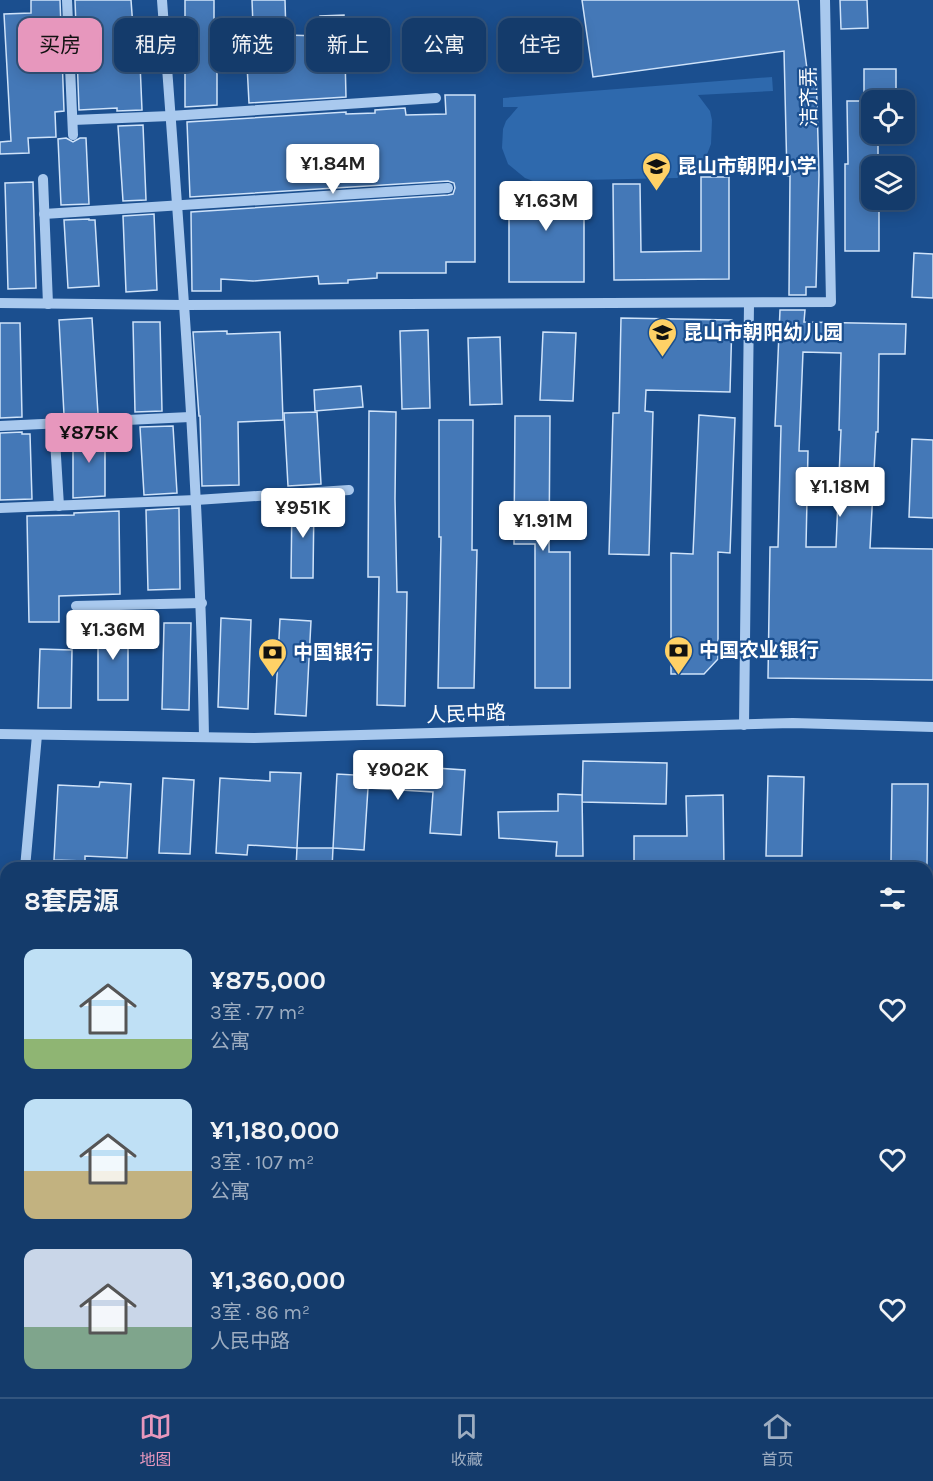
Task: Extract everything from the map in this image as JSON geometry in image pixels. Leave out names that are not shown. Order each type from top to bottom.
[{"type":"street","points":[[68,0],[74,135]]},
{"type":"street","points":[[162,0],[202,603],[204,737]]},
{"type":"street","name":"洁齐弄","points":[[749,304],[831,302],[825,0]]},
{"type":"street","points":[[73,120],[170,116],[436,98]]},
{"type":"street","points":[[43,179],[48,304]]},
{"type":"street","points":[[44,214],[448,188]]},
{"type":"street","points":[[0,303],[749,304],[744,724]]},
{"type":"street","points":[[0,426],[190,417]]},
{"type":"street","points":[[54,423],[59,506]]},
{"type":"street","points":[[0,508],[196,500],[349,490]]},
{"type":"street","points":[[76,606],[202,603]]},
{"type":"street","name":"人民中路","points":[[0,734],[254,738],[793,723],[933,727]]},
{"type":"street","points":[[26,862],[37,735]]},
{"type":"shaded area","points":[[772,77],[773,91],[698,95],[710,111],[711,144],[706,157],[700,164],[677,178],[533,181],[525,178],[508,164],[502,148],[506,121],[518,107],[503,107],[503,98]]},
{"type":"building","points":[[31,0],[60,0],[61,18],[18,18],[18,72],[63,72],[64,111],[55,112],[56,137],[28,138],[29,153],[0,154],[0,142],[11,141],[4,14],[31,13]]},
{"type":"building","points":[[75,0],[131,0],[132,18],[114,18],[114,72],[140,72],[142,110],[117,111],[117,108],[79,110],[78,72],[102,72],[102,18],[76,18]]},
{"type":"building","points":[[185,0],[214,0],[214,18],[210,18],[210,72],[217,72],[217,105],[185,107],[185,72],[198,72],[198,18],[185,18]]},
{"type":"building","points":[[252,0],[285,0],[286,18],[253,18]]},
{"type":"building","points":[[582,0],[798,0],[807,69],[816,69],[819,175],[816,287],[806,287],[806,295],[789,295],[790,176],[787,176],[784,51],[593,77]]},
{"type":"building","points":[[840,0],[867,0],[868,28],[841,29]]},
{"type":"building","points":[[344,15],[344,18],[320,18],[320,16]]},
{"type":"building","points":[[294,35],[306,36],[306,72],[345,72],[346,97],[249,103],[247,72],[294,72]]},
{"type":"building","points":[[864,69],[896,69],[896,90],[864,90]]},
{"type":"building","points":[[445,95],[475,95],[475,262],[446,262],[446,273],[377,273],[377,278],[348,280],[348,283],[319,284],[318,276],[253,281],[221,279],[221,291],[192,291],[191,212],[448,195],[453,194],[455,188],[454,183],[448,181],[190,197],[187,122],[346,112],[346,114],[375,113],[375,110],[405,108],[406,115],[446,114]]},
{"type":"building","points":[[847,101],[861,101],[861,144],[878,144],[878,156],[861,156],[861,210],[879,210],[879,251],[845,251],[845,164],[848,164]]},
{"type":"building","points":[[143,125],[146,200],[123,201],[118,126]]},
{"type":"building","points":[[66,138],[73,142],[86,138],[89,204],[61,205],[58,139]]},
{"type":"building","points":[[701,177],[729,177],[729,279],[614,280],[613,184],[640,184],[641,252],[701,251]]},
{"type":"building","points":[[33,182],[36,288],[8,289],[5,183]]},
{"type":"building","points":[[509,183],[584,183],[584,282],[509,282]]},
{"type":"building","points":[[154,214],[157,290],[126,292],[123,216]]},
{"type":"building","points":[[64,220],[95,220],[99,286],[68,288]]},
{"type":"building","points":[[914,253],[933,254],[933,298],[912,297]]},
{"type":"building","points":[[780,310],[805,310],[804,322],[906,324],[905,354],[879,354],[878,432],[876,432],[870,548],[933,549],[933,680],[768,678],[770,547],[778,547],[781,426],[775,426]],"holes":[[[803,352],[841,353],[839,430],[841,430],[836,547],[806,547],[808,451],[799,451]]]},
{"type":"building","points":[[92,318],[98,414],[64,415],[59,320]]},
{"type":"building","points":[[621,318],[732,320],[730,392],[646,390],[645,411],[653,412],[649,555],[609,554],[613,413],[619,413]]},
{"type":"building","points":[[133,322],[160,322],[162,411],[135,412]]},
{"type":"building","points":[[0,323],[20,323],[22,417],[0,418]]},
{"type":"building","points":[[428,330],[430,408],[402,409],[400,331]]},
{"type":"building","points":[[227,331],[227,334],[280,332],[283,420],[238,422],[239,485],[202,486],[200,416],[193,332]]},
{"type":"building","points":[[543,332],[576,333],[573,401],[540,400]]},
{"type":"building","points":[[500,337],[502,404],[470,405],[468,338]]},
{"type":"building","points":[[361,386],[363,407],[315,411],[314,390]]},
{"type":"building","points":[[369,411],[396,412],[397,592],[407,592],[405,706],[377,705],[379,577],[368,577]]},
{"type":"building","points":[[317,412],[321,484],[288,486],[284,413]]},
{"type":"building","points":[[699,415],[735,418],[730,553],[718,552],[718,659],[704,674],[671,674],[671,553],[693,554]]},
{"type":"building","points":[[515,416],[550,416],[549,552],[570,552],[570,688],[535,688],[535,544],[514,544]]},
{"type":"building","points":[[439,420],[473,420],[472,550],[477,550],[474,688],[438,688],[441,537],[439,537]]},
{"type":"building","points":[[173,426],[177,493],[144,495],[140,427]]},
{"type":"building","points":[[98,429],[99,438],[105,438],[105,496],[73,498],[73,430]]},
{"type":"building","points":[[22,432],[22,434],[30,434],[32,499],[0,500],[0,433]]},
{"type":"building","points":[[912,439],[933,440],[933,518],[909,517]]},
{"type":"building","points":[[314,500],[313,578],[291,578],[292,501]]},
{"type":"building","points":[[179,508],[180,589],[148,590],[146,510]]},
{"type":"building","points":[[119,511],[120,594],[59,596],[59,622],[29,622],[27,516]]},
{"type":"building","points":[[221,618],[251,620],[248,709],[218,707]]},
{"type":"building","points":[[280,619],[311,621],[306,716],[275,714]]},
{"type":"building","points":[[98,622],[128,622],[128,700],[98,700]]},
{"type":"building","points":[[164,623],[191,623],[189,710],[162,709]]},
{"type":"building","points":[[40,649],[72,650],[71,708],[38,708]]},
{"type":"building","points":[[583,761],[667,763],[666,804],[582,802]]},
{"type":"building","points":[[391,765],[465,770],[461,835],[430,833],[433,792],[368,788],[364,850],[333,848],[337,774],[390,777]]},
{"type":"building","points":[[270,772],[301,773],[297,848],[248,845],[247,855],[216,853],[220,778],[270,781]]},
{"type":"building","points":[[768,776],[804,777],[802,856],[766,856]]},
{"type":"building","points":[[163,778],[194,780],[190,854],[159,853]]},
{"type":"building","points":[[100,782],[131,784],[127,858],[85,856],[85,861],[54,860],[58,785],[99,787]]},
{"type":"building","points":[[892,784],[928,784],[927,862],[891,862]]},
{"type":"building","points":[[558,794],[582,795],[583,856],[556,856],[557,842],[499,838],[498,812],[558,811]]},
{"type":"building","points":[[723,795],[724,862],[634,862],[634,836],[687,836],[686,796]]},
{"type":"building","points":[[297,848],[333,848],[332,862],[296,862]]},
{"type":"place","name":"昆山市朝阳小学","points":[[656,192]]},
{"type":"place","name":"昆山市朝阳幼儿园","points":[[662,358]]},
{"type":"place","name":"中国农业银行","points":[[678,676]]},
{"type":"place","name":"中国银行","points":[[272,678]]}]
